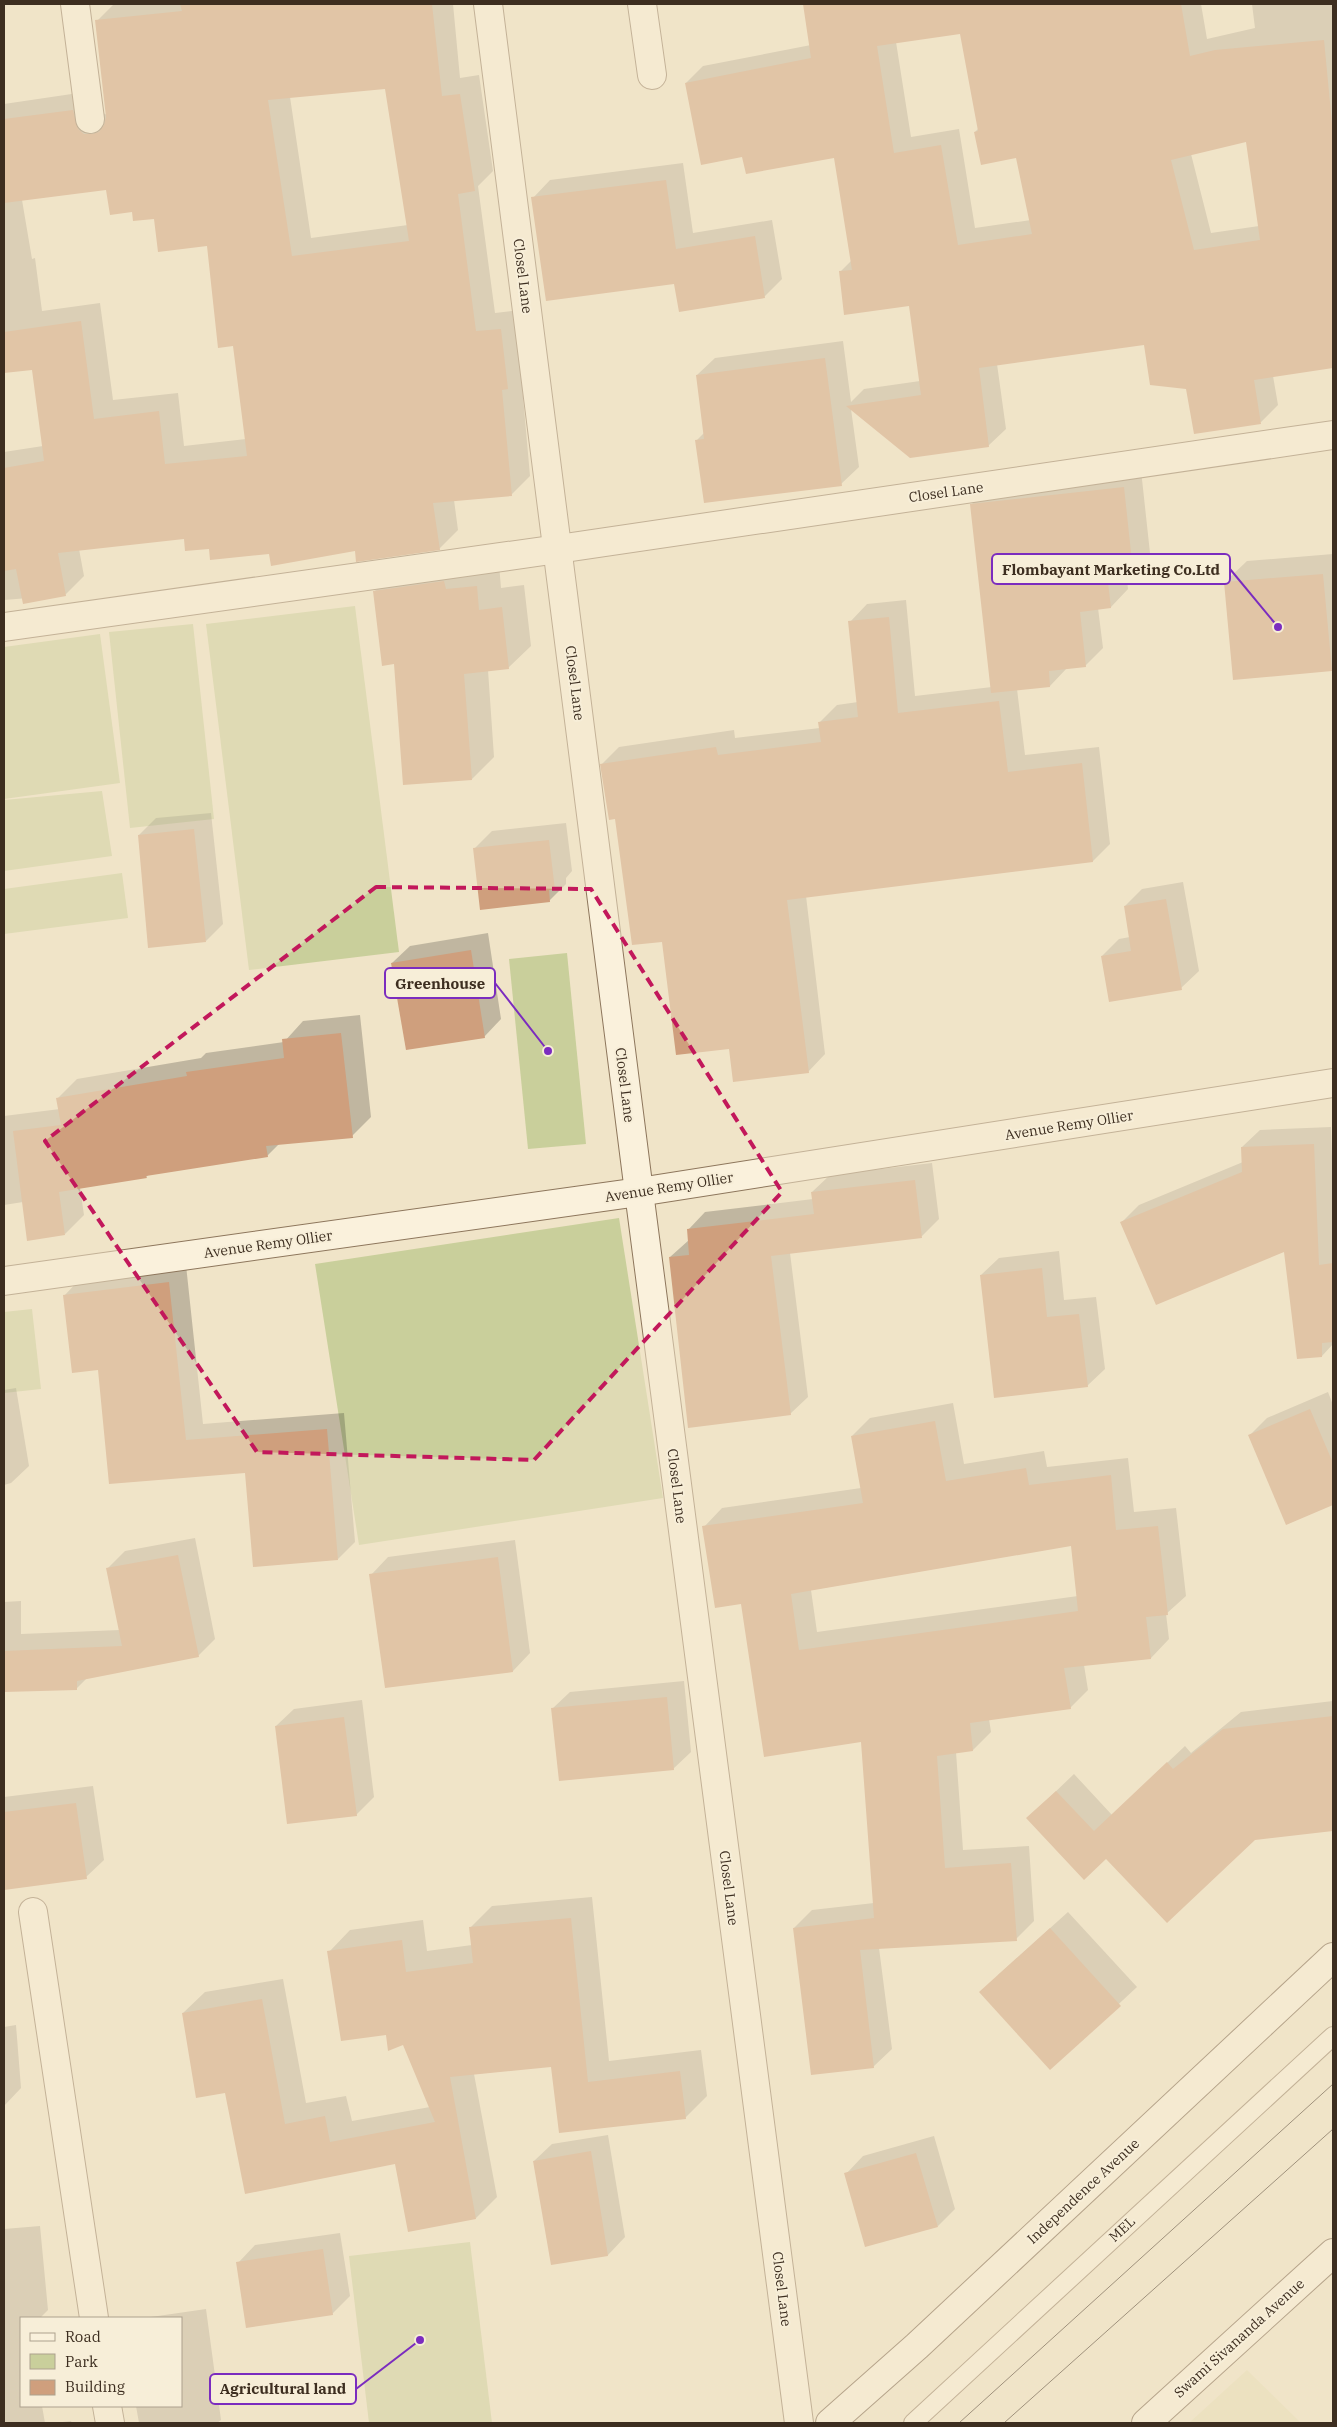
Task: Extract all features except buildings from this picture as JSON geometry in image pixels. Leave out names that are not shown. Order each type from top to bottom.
[{"type":"street","points":[[76,4],[90,119]]},
{"type":"street","name":"Closel Lane","points":[[488,4],[639,1192],[799,2423]]},
{"type":"street","points":[[642,4],[652,75]]},
{"type":"street","name":"Closel Lane","points":[[558,549],[1333,435]]},
{"type":"street","points":[[4,627],[558,549]]},
{"type":"street","name":"Avenue Remy Ollier","points":[[4,1281],[639,1192],[1333,1083]]},
{"type":"street","points":[[33,1912],[94,2317]]},
{"type":"street","name":"Independence Avenue","points":[[830,2423],[917,2346],[1333,1957]]},
{"type":"street","name":"Swami Sivananda Avenue","points":[[1146,2423],[1333,2253]]},
{"type":"street","points":[[107,2407],[110,2423]]},
{"type":"lane","name":"MEL","points":[[913,2423],[1333,2036]]},
{"type":"highlighted area","points":[[376,887],[591,889],[782,1192],[534,1460],[257,1452],[45,1141]]},
{"type":"shaded area","points":[[1247,2370],[1301,2423],[1189,2423]]},
{"type":"green space","points":[[355,606],[399,952],[249,970],[206,624]]},
{"type":"green space","points":[[193,624],[214,819],[130,828],[109,632]]},
{"type":"green space","points":[[100,634],[120,783],[4,799],[4,647]]},
{"type":"green space","points":[[102,791],[112,856],[4,871],[4,800]]},
{"type":"green space","points":[[122,873],[128,918],[4,934],[4,889]]},
{"type":"green space","points":[[567,953],[586,1144],[528,1149],[509,959]]},
{"type":"green space","points":[[619,1218],[663,1498],[359,1545],[315,1264]]},
{"type":"green space","points":[[32,1309],[41,1389],[4,1393],[4,1312]]},
{"type":"green space","points":[[470,2242],[492,2423],[369,2423],[349,2256]]},
{"type":"tram line","points":[[959,2423],[1333,2084]]},
{"type":"tram line","points":[[1004,2423],[1333,2129]]},
{"type":"place","name":"Flombayant Marketing Co.Ltd","points":[[1278,627]]},
{"type":"place","name":"Greenhouse","points":[[548,1051]]},
{"type":"place","name":"Agricultural land","points":[[420,2340]]}]
